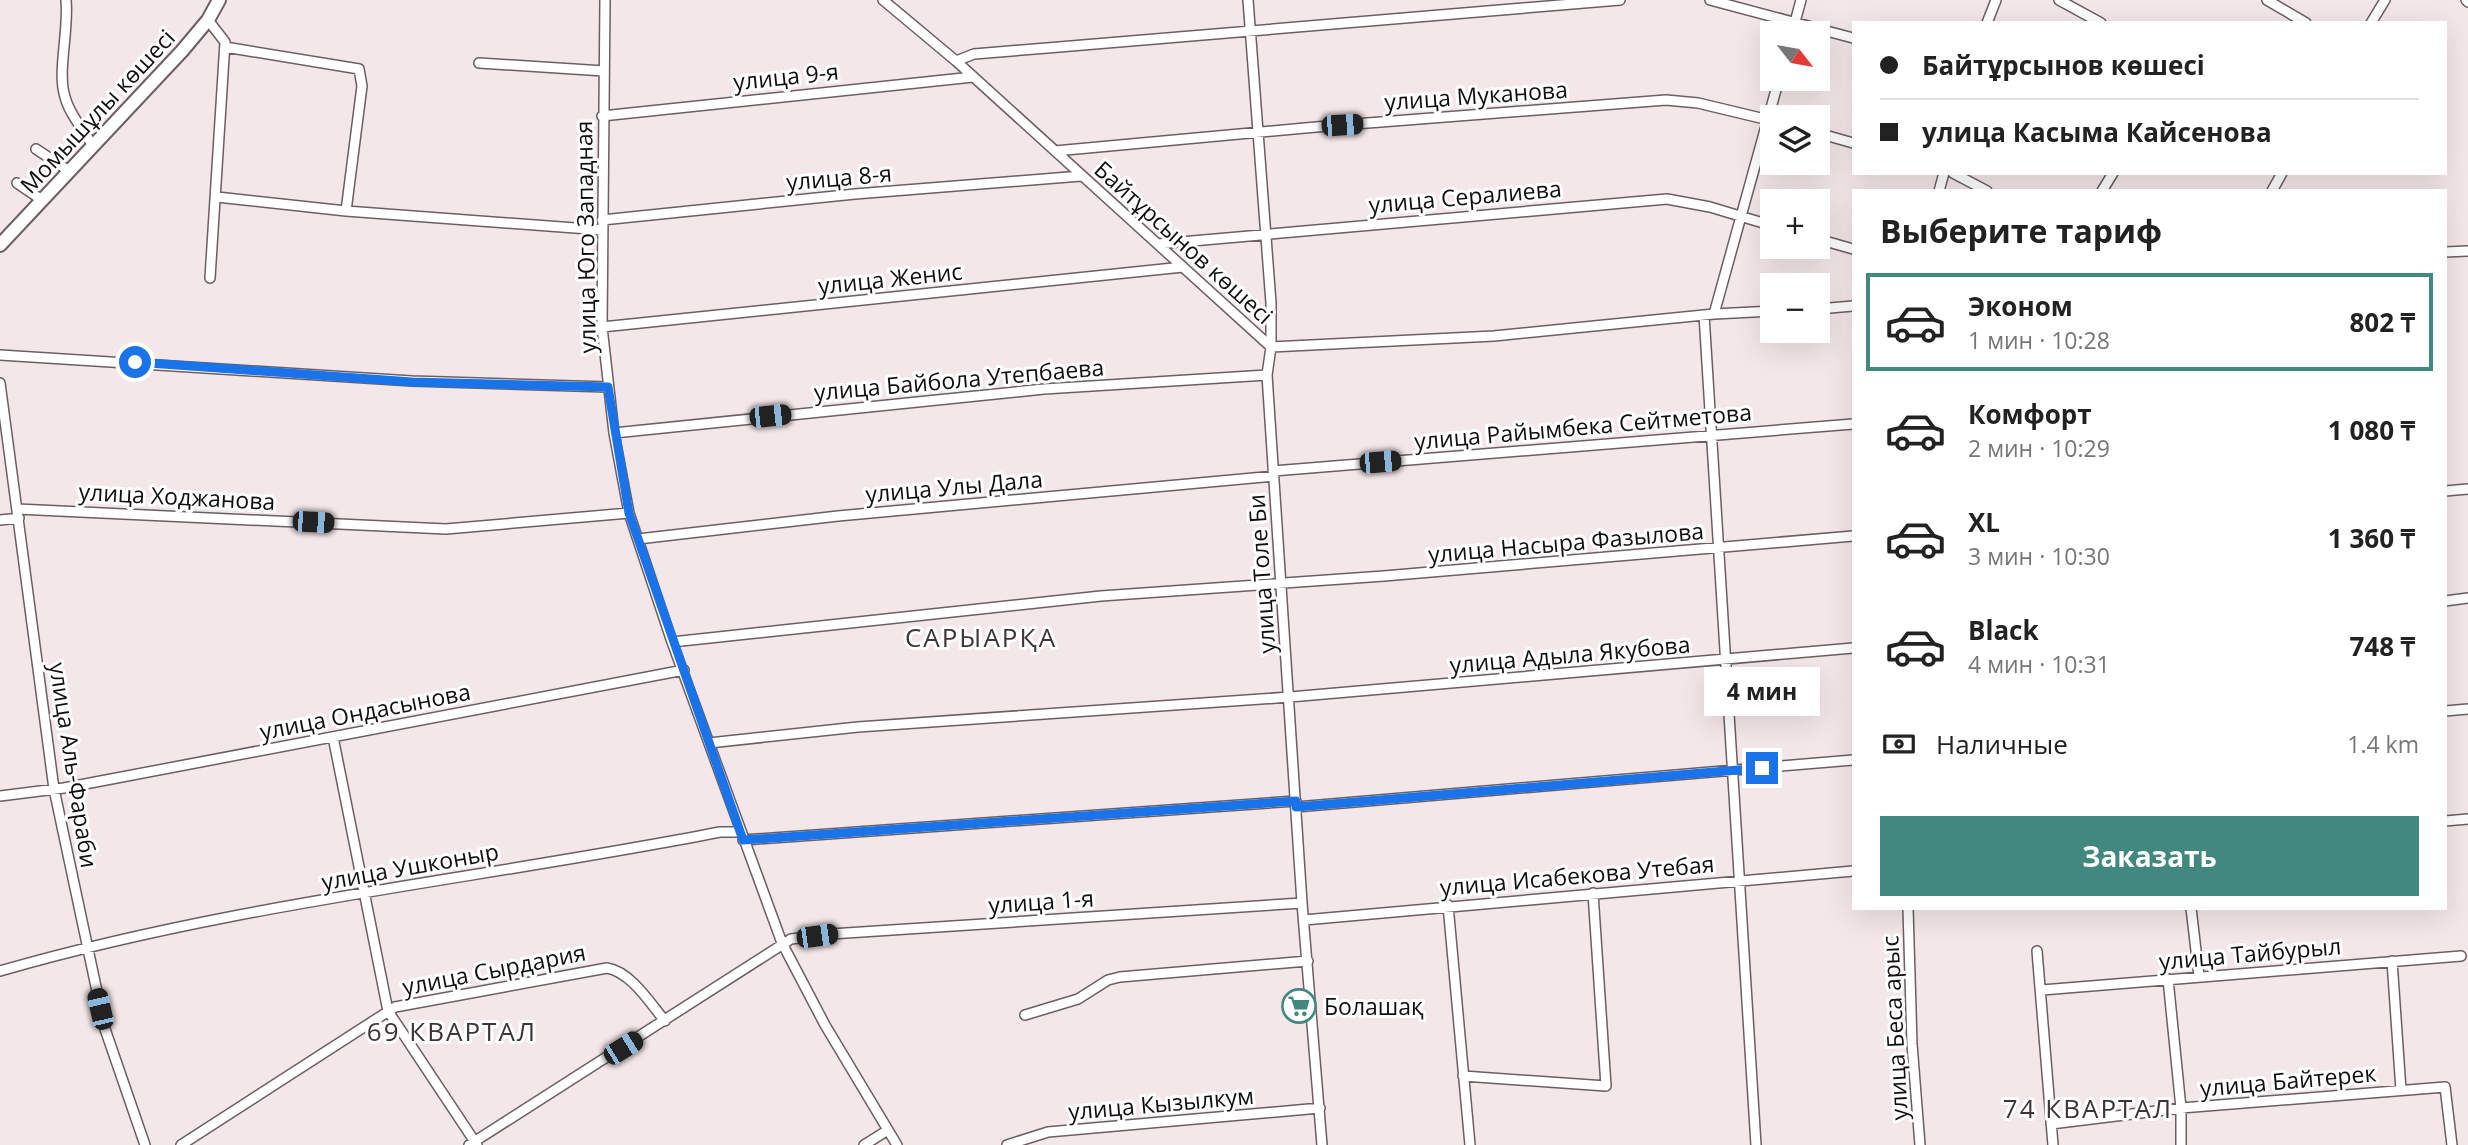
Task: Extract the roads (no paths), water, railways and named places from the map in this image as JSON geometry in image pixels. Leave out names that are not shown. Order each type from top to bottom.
[{"type":"main road","name":"Момышұлы көшесі","points":[[0,245],[208,20],[219,0]]},
{"type":"street","points":[[66,0],[63,90],[72,112],[93,146]]},
{"type":"street","name":"улица Юго Западная","points":[[605,0],[602,327],[614,433],[629,513],[672,642],[782,943],[824,1025],[897,1145]]},
{"type":"street","name":"Байтұрсынов көшесі","points":[[883,0],[956,61],[1271,347],[1506,335],[1709,314],[1760,312]]},
{"type":"street","name":"улица Толе Би","points":[[1248,0],[1265,232],[1271,347],[1267,375],[1273,474],[1302,903],[1322,1145]]},
{"type":"street","points":[[956,61],[974,54],[1620,0]]},
{"type":"street","points":[[1710,0],[1791,21]]},
{"type":"street","points":[[1795,21],[1801,0]]},
{"type":"street","points":[[1988,21],[1996,0]]},
{"type":"street","points":[[2059,0],[2097,21]]},
{"type":"street","points":[[2267,0],[2303,21]]},
{"type":"street","points":[[2372,21],[2385,0]]},
{"type":"street","points":[[208,20],[224,38],[225,47],[210,278]]},
{"type":"street","points":[[1830,32],[1852,38]]},
{"type":"street","points":[[225,47],[359,69],[362,86],[346,211]]},
{"type":"street","points":[[480,63],[604,71]]},
{"type":"street","name":"улица 9-я","points":[[602,116],[973,78]]},
{"type":"street","name":"улица Муканова","points":[[1055,151],[1666,100],[1698,103],[1760,118]]},
{"type":"street","points":[[1830,136],[1852,143]]},
{"type":"street","points":[[36,149],[69,172]]},
{"type":"street","points":[[1756,1145],[1726,660],[1709,435],[1709,314],[1760,153]]},
{"type":"street","points":[[1957,175],[1983,189]]},
{"type":"street","name":"улица 8-я","points":[[217,197],[346,211],[602,225],[856,194],[1081,176]]},
{"type":"street","points":[[17,183],[42,200]]},
{"type":"street","name":"улица Сералиева","points":[[1158,244],[1265,232],[1667,199],[1760,222]]},
{"type":"street","points":[[1830,242],[1852,249]]},
{"type":"street","points":[[2447,253],[2468,251]]},
{"type":"street","name":"улица Женис","points":[[602,327],[1183,267]]},
{"type":"street","points":[[1830,308],[1852,306]]},
{"type":"street","points":[[0,355],[412,382],[608,387]]},
{"type":"street","name":"улица Байбола Утепбаева","points":[[614,433],[1044,389],[1267,375]]},
{"type":"street","name":"улица Аль-Фараби","points":[[0,383],[54,789],[105,1029],[145,1145]]},
{"type":"street","name":"улица Райымбека Сейтметова","points":[[1273,474],[1852,424]]},
{"type":"street","name":"улица Улы Дала","points":[[638,539],[838,516],[1273,474]]},
{"type":"street","points":[[2447,491],[2468,489]]},
{"type":"street","name":"улица Ходжанова","points":[[0,520],[18,514],[446,529],[629,513]]},
{"type":"street","name":"улица Насыра Фазылова","points":[[672,642],[1101,596],[1281,584],[1852,537]]},
{"type":"street","points":[[2447,601],[2468,598]]},
{"type":"street","name":"улица Адыла Якубова","points":[[709,743],[858,727],[1290,697],[1852,648]]},
{"type":"street","name":"улица Ондасынова","points":[[0,796],[54,789],[684,670]]},
{"type":"street","points":[[2447,711],[2468,709]]},
{"type":"street","points":[[333,737],[362,893],[388,1011],[474,1144],[782,943]]},
{"type":"street","name":"улица Ушконыр","points":[[0,971],[87,947],[362,893],[720,832],[742,836],[1296,804],[1731,772],[1852,760]]},
{"type":"street","points":[[2447,821],[2468,818]]},
{"type":"street","name":"улица Исабекова Утебая","points":[[1304,920],[1448,905],[1852,871]]},
{"type":"street","points":[[1463,1076],[1606,1086],[1593,893]]},
{"type":"street","name":"улица 1-я","points":[[782,943],[831,934],[1302,903]]},
{"type":"street","points":[[1448,905],[1470,1145]]},
{"type":"street","name":"улица Беса арыс","points":[[1908,910],[1920,1145]]},
{"type":"street","points":[[2191,910],[2199,976]]},
{"type":"street","points":[[2038,951],[2053,1145]]},
{"type":"street","name":"улица Тайбурыл","points":[[2042,990],[2462,956]]},
{"type":"street","points":[[1025,1015],[1078,999],[1108,980],[1120,977],[1308,961]]},
{"type":"street","points":[[2392,961],[2401,1090]]},
{"type":"street","name":"улица Сырдария","points":[[181,1145],[388,1011],[458,993],[607,968],[614,969],[630,981],[665,1021]]},
{"type":"street","points":[[2168,979],[2181,1108],[2181,1145]]},
{"type":"street","name":"улица Байтерек","points":[[2051,1124],[2181,1108],[2445,1087],[2452,1145]]},
{"type":"street","name":"улица Кызылкум","points":[[1007,1145],[1048,1132],[1320,1108]]},
{"type":"street","points":[[864,1145],[888,1130]]},
{"type":"place","name":"Болашақ","points":[[1299,1006]]},
{"type":"district","name":"САРЫАРҚА","points":[[981,637]]},
{"type":"district","name":"69 КВАРТАЛ","points":[[452,1031]]},
{"type":"district","name":"74 КВАРТАЛ","points":[[2088,1108]]}]
